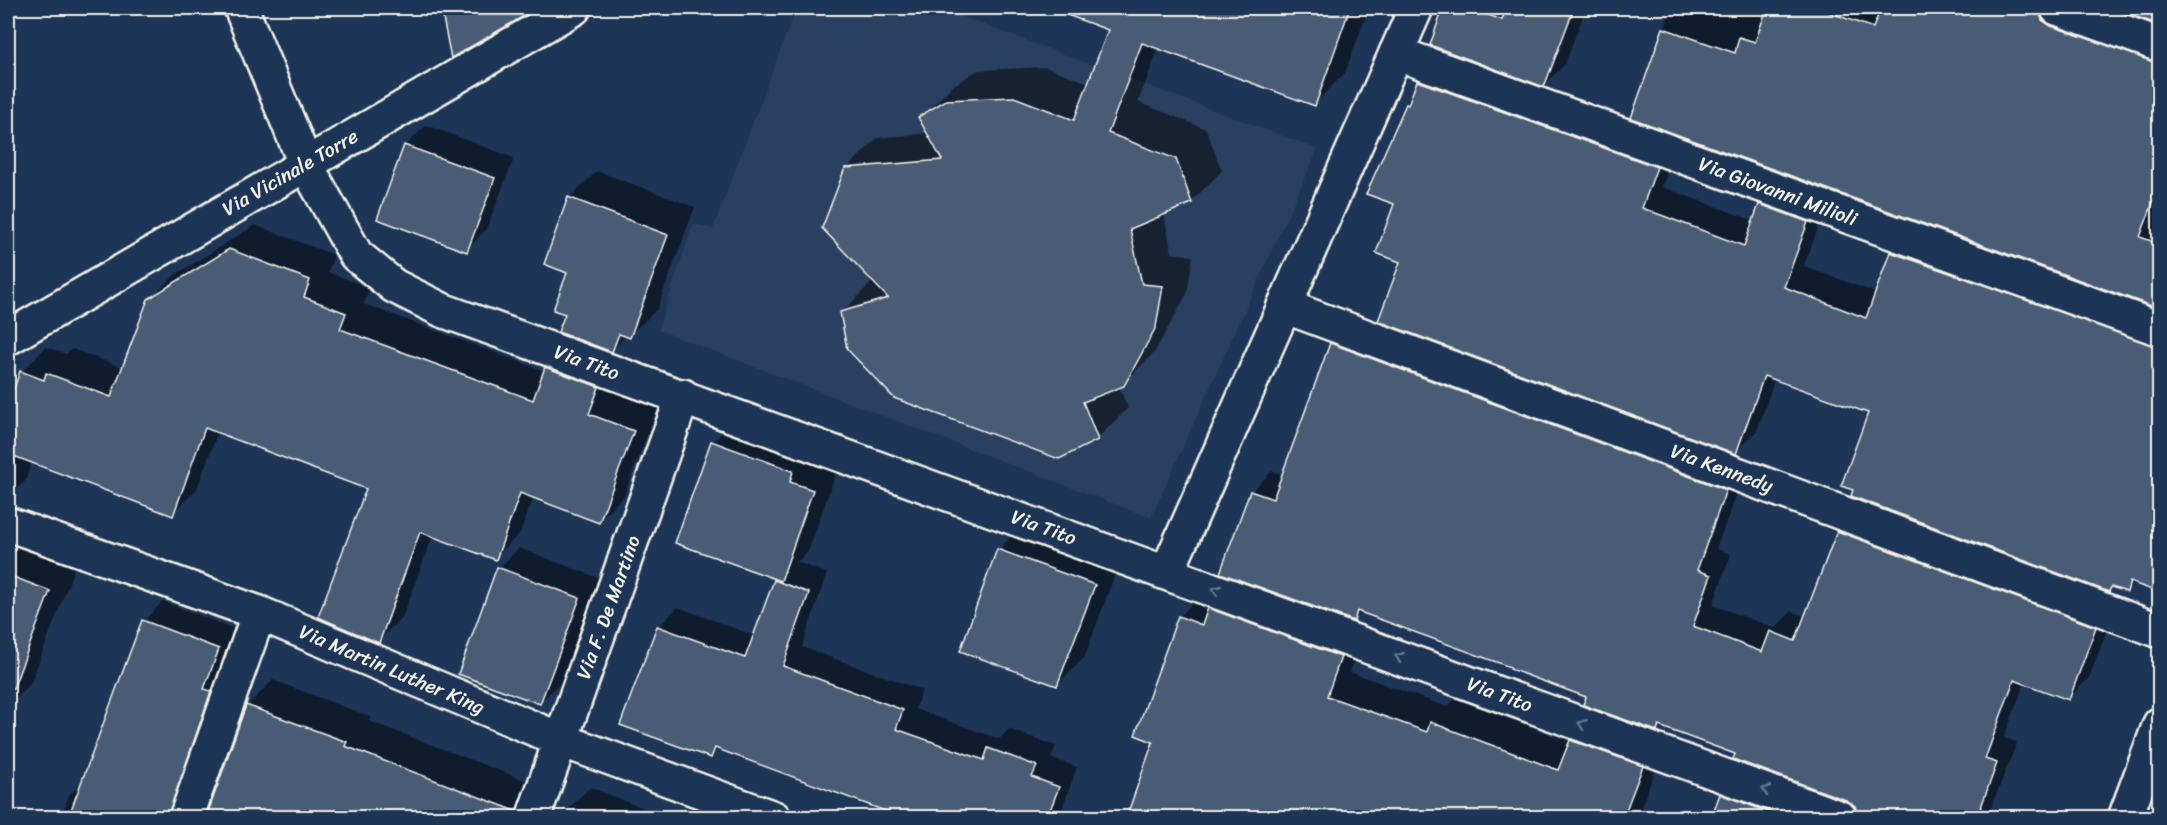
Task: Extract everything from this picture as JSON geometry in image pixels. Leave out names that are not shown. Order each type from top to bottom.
[{"type":"street","name":"Via Tito","points":[[241,8],[305,163],[356,255],[394,286],[442,310],[1840,818]]},
{"type":"street","name":"Via Vicinale Torre","points":[[8,338],[574,8]]},
{"type":"street","points":[[1167,572],[1416,8]]},
{"type":"street","points":[[2057,8],[2160,45]]},
{"type":"street","name":"Via Giovanni Milioli","points":[[1396,53],[2160,329]]},
{"type":"street","name":"Via Kennedy","points":[[1284,306],[2160,631]]},
{"type":"street","name":"Via F. De Martino","points":[[533,818],[683,396]]},
{"type":"street","name":"Via Martin Luther King","points":[[8,524],[259,613],[561,740],[774,818]]},
{"type":"street","points":[[186,818],[259,613]]},
{"type":"street","points":[[2126,818],[2160,724]]},
{"type":"shaded area","points":[[796,8],[939,8],[1318,149],[1151,518],[658,330],[693,224],[713,229]]},
{"type":"building","points":[[441,8],[538,8],[451,58]]},
{"type":"building","points":[[1060,8],[1350,8],[1315,106],[1142,43],[1108,133],[1176,159],[1192,203],[1130,229],[1142,284],[1163,286],[1156,327],[1124,386],[1083,402],[1098,440],[1059,459],[894,398],[847,349],[840,312],[888,298],[822,228],[845,168],[942,160],[918,117],[946,100],[1014,97],[1074,120],[1108,30],[1059,12]]},
{"type":"building","points":[[1443,8],[1469,8],[1502,20],[1506,8],[1574,8],[1544,87],[1430,45]]},
{"type":"building","points":[[1767,8],[1817,8],[1873,28],[1881,8],[2039,8],[2042,20],[2051,26],[2160,63],[2160,184],[2140,237],[2160,244],[2160,309],[1631,118],[1663,28],[1735,53],[1739,37],[1755,42]]},
{"type":"building","points":[[2111,8],[2160,8],[2160,25]]},
{"type":"building","points":[[1417,81],[1657,167],[1642,208],[1744,246],[1759,204],[1808,222],[1784,287],[1866,318],[1890,252],[2160,347],[2160,593],[2130,582],[2127,592],[2111,587],[2109,592],[1851,496],[1853,490],[1841,486],[1868,413],[1764,376],[1736,454],[1378,321],[1400,262],[1376,253],[1394,204],[1366,194]]},
{"type":"building","points":[[404,145],[495,178],[467,252],[377,219]]},
{"type":"building","points":[[568,197],[668,235],[630,338],[619,334],[612,352],[558,332],[565,314],[553,310],[567,273],[544,264]]},
{"type":"building","points":[[229,249],[310,280],[304,297],[346,313],[340,329],[533,400],[545,367],[599,387],[589,414],[634,431],[599,523],[520,493],[496,560],[420,532],[379,643],[318,617],[366,489],[205,428],[173,516],[8,454],[8,406],[20,371],[44,380],[46,373],[111,397],[148,299]]},
{"type":"building","points":[[1330,343],[1726,490],[1697,570],[1711,575],[1693,626],[1762,652],[1770,631],[1795,641],[1837,531],[2096,627],[2069,700],[2014,680],[1985,759],[1997,763],[1977,818],[1858,818],[1855,806],[1846,800],[1733,759],[1735,754],[1659,726],[1657,731],[1583,705],[1586,697],[1510,669],[1510,667],[1357,611],[1354,621],[1220,573],[1250,491],[1273,499]]},
{"type":"building","points":[[711,441],[793,471],[790,482],[813,490],[781,581],[675,543]]},
{"type":"building","points":[[997,549],[1095,585],[1057,686],[960,651]]},
{"type":"building","points":[[497,567],[580,598],[540,704],[458,674]]},
{"type":"building","points":[[8,575],[50,591],[11,694],[8,693]]},
{"type":"building","points":[[774,580],[809,593],[783,666],[903,710],[896,729],[984,760],[988,748],[1037,766],[1032,777],[1059,787],[1047,818],[904,818],[715,748],[711,758],[620,725],[657,626],[745,658]]},
{"type":"building","points":[[1208,608],[1341,657],[1327,696],[1427,732],[1430,722],[1558,770],[1570,740],[1643,766],[1623,818],[1126,818],[1153,742],[1135,735],[1178,616],[1202,625]]},
{"type":"building","points":[[142,620],[219,649],[204,689],[211,691],[168,818],[68,818]]},
{"type":"building","points":[[246,705],[347,742],[345,746],[516,811],[515,818],[206,818]]},
{"type":"building","points":[[1720,794],[1784,818],[1711,818]]}]
